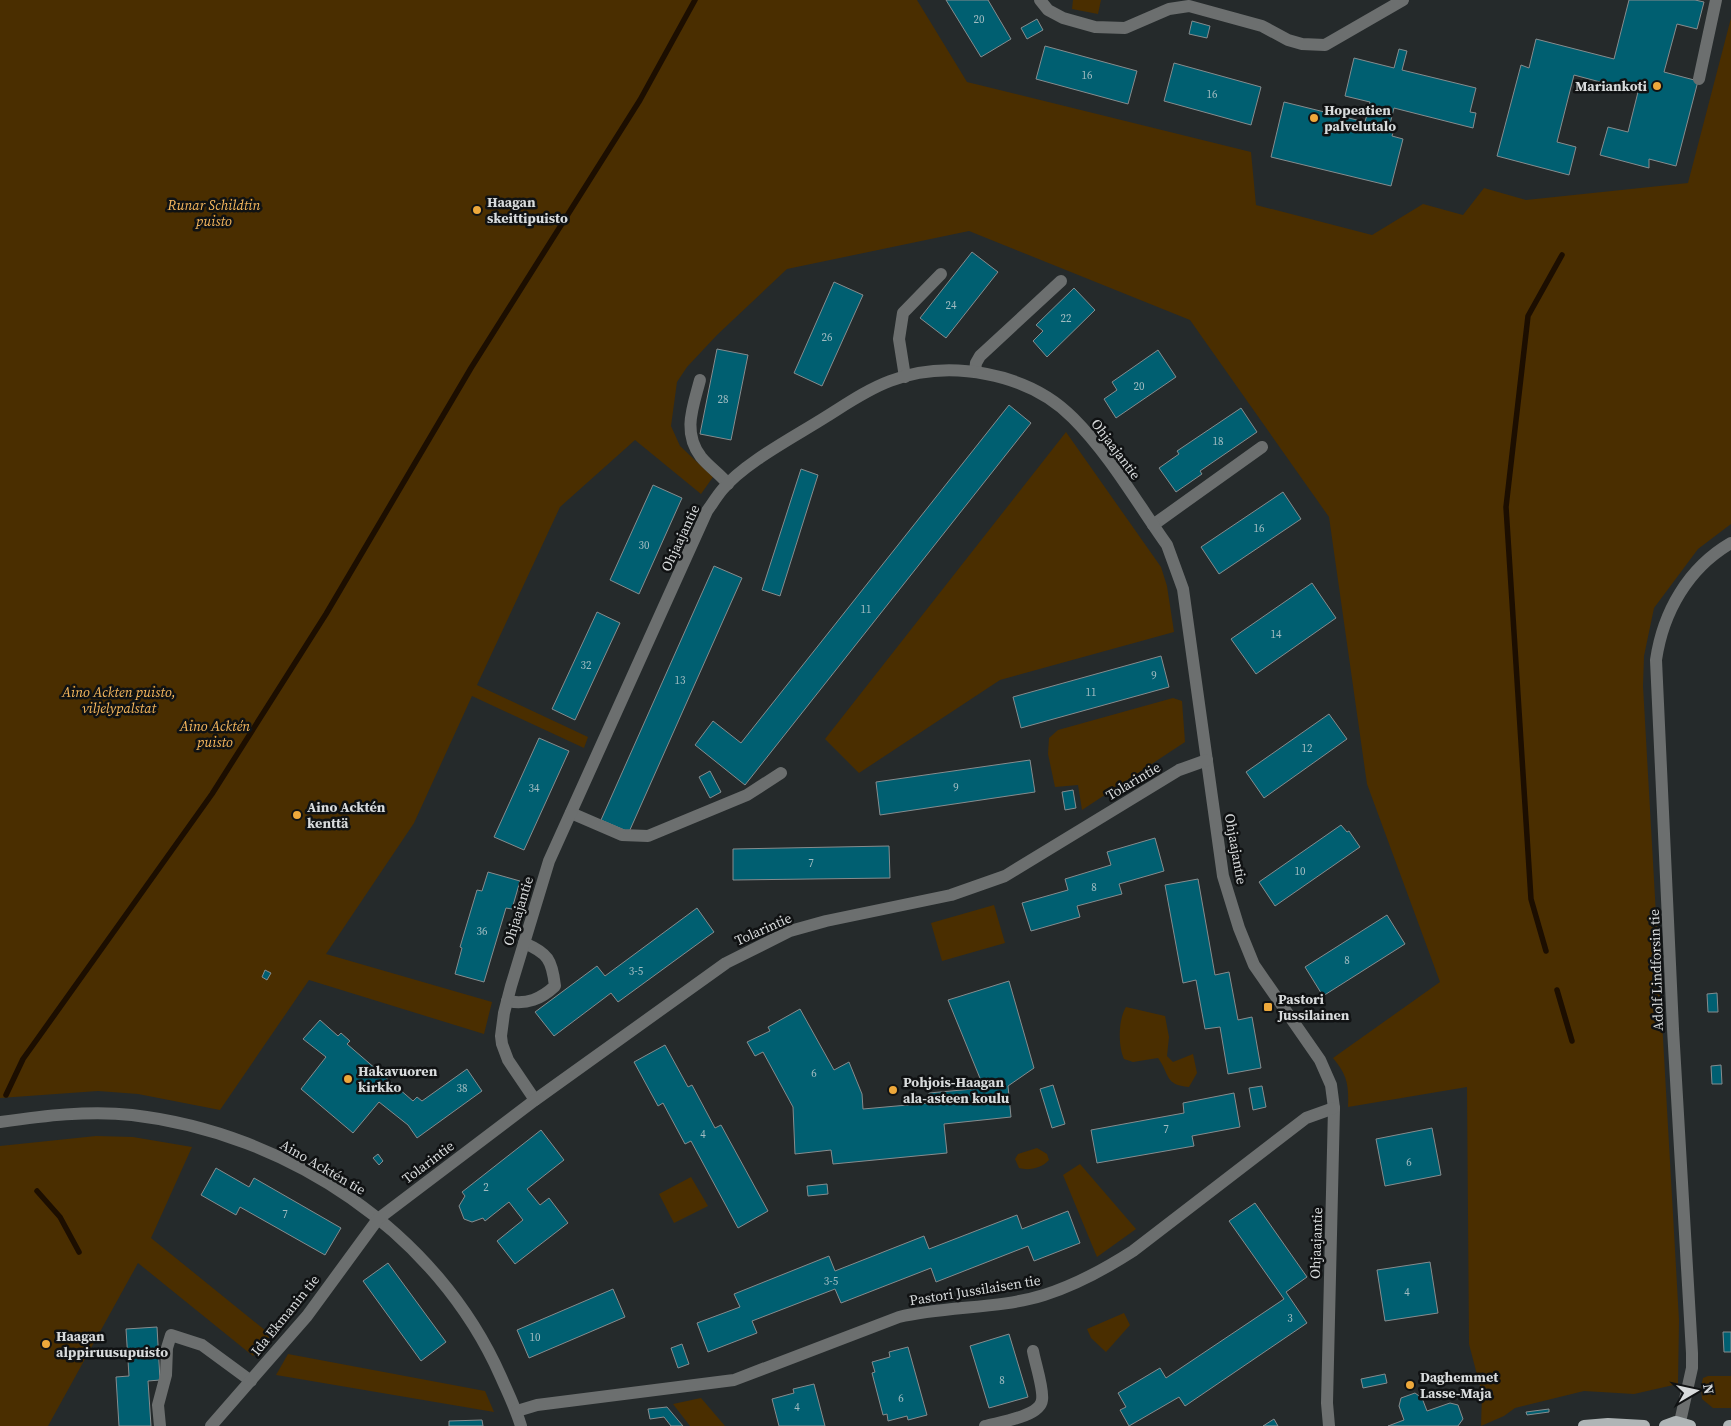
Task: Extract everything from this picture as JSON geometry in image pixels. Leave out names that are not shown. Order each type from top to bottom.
[{"type":"main road","points":[[1584,1426],[1618,1424],[1644,1426]]},
{"type":"main road","points":[[1665,1426],[1685,1424]]},
{"type":"street","points":[[1040,0],[1048,10],[1063,18],[1095,27],[1126,28],[1169,9],[1189,6],[1262,26],[1288,40],[1302,44],[1325,45],[1403,0]]},
{"type":"street","points":[[1699,79],[1716,0]]},
{"type":"street","points":[[905,377],[899,338],[903,314],[942,274]]},
{"type":"street","points":[[975,371],[980,356],[1061,281]]},
{"type":"street","name":"Ohjaajantie","points":[[534,1100],[508,1060],[501,1036],[507,1002],[524,943],[549,861],[707,511],[728,484],[745,469],[864,393],[890,381],[944,369],[975,371],[1000,377],[1034,391],[1071,416],[1092,438],[1168,545],[1183,589],[1223,876],[1239,928],[1254,965],[1320,1060],[1331,1086],[1334,1108],[1327,1393],[1329,1426]]},
{"type":"street","points":[[700,380],[688,427],[694,446],[702,458],[728,484]]},
{"type":"street","points":[[1153,525],[1262,447]]},
{"type":"street","name":"Adolf Lindforsin tie","points":[[1685,1424],[1692,1353],[1673,1029],[1656,660],[1660,634],[1671,608],[1686,582],[1714,552],[1731,542]]},
{"type":"street","name":"Tolarintie","points":[[378,1219],[534,1100],[726,963],[752,948],[790,931],[826,921],[951,895],[1005,876],[1179,770],[1207,760]]},
{"type":"street","points":[[571,813],[622,835],[648,836],[747,795],[781,773]]},
{"type":"street","points":[[507,1002],[516,1003],[542,998],[555,986],[553,966],[542,951],[524,943]]},
{"type":"street","name":"Pastori Jussilaisen tie","points":[[517,1412],[537,1405],[734,1380],[900,1317],[923,1312],[1017,1301],[1042,1296],[1067,1287],[1103,1270],[1133,1251],[1306,1118],[1334,1108]]},
{"type":"street","name":"Aino Acktén tie","points":[[0,1122],[84,1114],[130,1115],[200,1128],[230,1136],[280,1157],[334,1187],[397,1235],[453,1294],[488,1347],[517,1412],[520,1426]]},
{"type":"street","name":"Ida Ekmanin tie","points":[[211,1426],[307,1316],[378,1219]]},
{"type":"street","points":[[160,1426],[158,1404],[166,1375],[167,1348],[171,1335],[202,1345],[251,1380]]},
{"type":"street","points":[[985,1426],[1032,1413],[1040,1407],[1043,1399],[1033,1351]]},
{"type":"green space","name":"Runar Schildtin puisto","points":[[0,0],[917,0],[967,82],[1251,152],[1256,205],[1372,235],[1423,204],[1463,215],[1484,188],[1526,200],[1688,183],[1731,18],[1731,524],[1698,549],[1654,608],[1644,656],[1643,686],[1679,1320],[1678,1384],[1634,1394],[1584,1391],[1515,1408],[1504,1416],[1481,1426],[1482,1394],[1469,1344],[1467,1087],[1348,1107],[1346,1080],[1333,1058],[1440,982],[1367,784],[1329,517],[1190,320],[969,231],[787,269],[717,335],[687,367],[677,382],[671,426],[680,446],[713,477],[701,494],[635,440],[560,507],[477,685],[588,737],[584,748],[472,696],[414,823],[326,954],[492,1002],[484,1034],[309,980],[220,1110],[138,1094],[98,1091],[0,1098]]},
{"type":"green space","points":[[1073,0],[1101,0],[1098,14],[1072,9]]},
{"type":"green space","points":[[1066,432],[1161,567],[1167,586],[1174,632],[1000,680],[859,773],[825,739]]},
{"type":"green space","points":[[1173,698],[1182,701],[1185,742],[1082,810],[1078,785],[1055,787],[1048,754],[1049,738],[1058,730]]},
{"type":"green space","points":[[994,905],[1005,943],[942,961],[931,923]]},
{"type":"green space","points":[[1126,1007],[1165,1016],[1169,1037],[1167,1056],[1173,1062],[1193,1054],[1197,1073],[1189,1087],[1175,1084],[1171,1081],[1158,1058],[1133,1062],[1124,1059],[1120,1033],[1121,1019]]},
{"type":"green space","name":"Haagan alppiruusupuisto","points":[[96,1136],[133,1137],[192,1147],[151,1238],[271,1335],[253,1356],[138,1263],[48,1426],[0,1426],[0,1146]]},
{"type":"green space","points":[[1037,1148],[1047,1154],[1049,1160],[1035,1168],[1019,1168],[1015,1159],[1018,1154]]},
{"type":"green space","points":[[1080,1164],[1136,1229],[1097,1257],[1063,1175]]},
{"type":"green space","points":[[691,1177],[708,1206],[674,1223],[659,1194]]},
{"type":"green space","points":[[1124,1313],[1130,1325],[1106,1352],[1091,1338],[1087,1329]]},
{"type":"green space","points":[[288,1354],[485,1391],[494,1412],[276,1375]]},
{"type":"green space","points":[[1708,1376],[1731,1376],[1731,1408],[1713,1408],[1702,1399],[1701,1387],[1703,1378]]},
{"type":"green space","points":[[701,1398],[725,1426],[690,1426],[673,1404]]},
{"type":"building","points":[[946,0],[988,0],[1011,39],[981,57]]},
{"type":"building","name":"Mariankoti","points":[[1629,0],[1695,0],[1704,2],[1697,29],[1677,24],[1664,72],[1698,81],[1676,166],[1649,159],[1649,168],[1600,155],[1608,127],[1628,132],[1638,92],[1574,75],[1557,142],[1576,147],[1569,175],[1497,156],[1521,65],[1529,68],[1536,39],[1614,59]]},
{"type":"building","points":[[1037,19],[1043,30],[1027,39],[1021,28]]},
{"type":"building","points":[[1192,21],[1210,26],[1207,38],[1189,34]]},
{"type":"building","points":[[1045,46],[1137,71],[1128,104],[1036,79]]},
{"type":"building","name":"Hopeatien palvelutalo","points":[[1399,49],[1407,51],[1402,70],[1476,88],[1470,112],[1476,113],[1473,128],[1394,108],[1389,128],[1394,129],[1392,136],[1403,139],[1391,186],[1271,157],[1284,102],[1365,122],[1370,102],[1345,96],[1354,58],[1394,68]]},
{"type":"building","points":[[1174,63],[1261,87],[1251,125],[1164,101]]},
{"type":"building","points":[[972,252],[998,272],[946,338],[920,318]]},
{"type":"building","points":[[834,282],[863,295],[822,386],[794,373]]},
{"type":"building","points":[[1074,288],[1095,310],[1047,357],[1033,341],[1043,331],[1036,325]]},
{"type":"building","points":[[717,349],[748,355],[731,440],[700,434]]},
{"type":"building","points":[[1158,350],[1176,377],[1116,418],[1104,399],[1117,390],[1112,382]]},
{"type":"building","points":[[1009,405],[1031,423],[745,785],[695,745],[713,721],[741,743]]},
{"type":"building","points":[[1241,408],[1257,432],[1200,471],[1202,474],[1176,492],[1159,468],[1179,454],[1177,451]]},
{"type":"building","points":[[801,469],[818,475],[780,596],[762,590]]},
{"type":"building","points":[[653,485],[682,498],[639,594],[610,580]]},
{"type":"building","points":[[1283,492],[1301,519],[1219,574],[1201,547]]},
{"type":"building","points":[[714,566],[742,578],[629,832],[601,820]]},
{"type":"building","points":[[1312,583],[1336,618],[1256,674],[1231,639]]},
{"type":"building","points":[[597,612],[620,623],[575,720],[552,709]]},
{"type":"building","points":[[1161,656],[1169,687],[1021,728],[1013,697]]},
{"type":"building","points":[[1329,714],[1347,739],[1264,798],[1246,772]]},
{"type":"building","points":[[539,738],[569,751],[524,850],[494,837]]},
{"type":"building","points":[[1030,760],[1035,792],[880,815],[876,782]]},
{"type":"building","points":[[710,771],[721,792],[710,798],[699,777]]},
{"type":"building","points":[[1073,790],[1076,808],[1065,810],[1062,792]]},
{"type":"building","points":[[1341,825],[1347,832],[1349,831],[1360,847],[1275,906],[1259,882]]},
{"type":"building","points":[[1155,838],[1164,871],[1119,884],[1122,894],[1077,906],[1080,917],[1031,931],[1022,903],[1068,890],[1065,879],[1111,865],[1107,852]]},
{"type":"building","points":[[889,846],[890,878],[733,880],[733,849]]},
{"type":"building","points":[[488,872],[520,881],[512,909],[506,908],[484,982],[455,974],[462,948],[460,947],[477,890],[482,891]]},
{"type":"building","points":[[1198,879],[1215,975],[1229,972],[1238,1020],[1252,1017],[1261,1068],[1228,1074],[1220,1027],[1205,1029],[1196,980],[1183,983],[1165,885]]},
{"type":"building","points":[[697,908],[714,932],[618,1002],[611,993],[554,1036],[535,1012],[597,966],[605,976]]},
{"type":"building","points":[[1387,915],[1405,944],[1323,996],[1305,967]]},
{"type":"building","points":[[265,970],[271,973],[267,980],[262,977]]},
{"type":"building","points":[[1009,981],[1034,1068],[1008,1086],[1011,1117],[944,1124],[947,1153],[833,1164],[831,1150],[795,1154],[793,1107],[763,1052],[755,1056],[747,1042],[770,1031],[768,1027],[800,1009],[834,1070],[849,1062],[862,1094],[863,1109],[930,1103],[929,1093],[984,1088],[948,1000]]},
{"type":"building","points":[[1717,993],[1718,1012],[1708,1012],[1707,994]]},
{"type":"building","name":"Hakavuoren kirkko","points":[[320,1020],[338,1036],[341,1033],[350,1041],[347,1044],[413,1101],[417,1097],[422,1101],[467,1069],[482,1091],[417,1138],[408,1125],[379,1102],[353,1133],[301,1089],[326,1057],[303,1039]]},
{"type":"building","points":[[665,1045],[688,1087],[692,1085],[715,1128],[721,1125],[768,1211],[738,1228],[691,1141],[685,1144],[663,1103],[658,1106],[634,1062]]},
{"type":"building","points":[[1721,1065],[1722,1084],[1712,1084],[1711,1066]]},
{"type":"building","points":[[1053,1085],[1065,1124],[1052,1128],[1040,1089]]},
{"type":"building","points":[[1262,1086],[1266,1107],[1253,1110],[1249,1088]]},
{"type":"building","points":[[1234,1093],[1240,1127],[1192,1136],[1194,1146],[1097,1163],[1091,1130],[1184,1113],[1183,1103]]},
{"type":"building","points":[[1432,1128],[1441,1175],[1385,1186],[1376,1139]]},
{"type":"building","points":[[541,1130],[564,1160],[527,1189],[540,1205],[549,1198],[568,1223],[515,1264],[497,1241],[523,1220],[509,1202],[485,1221],[483,1218],[472,1222],[464,1219],[459,1206],[465,1196],[462,1192]]},
{"type":"building","points":[[378,1154],[383,1161],[379,1165],[373,1158]]},
{"type":"building","points":[[216,1168],[249,1187],[254,1178],[341,1228],[325,1255],[240,1207],[236,1215],[201,1195]]},
{"type":"building","points":[[827,1184],[828,1194],[808,1196],[807,1186]]},
{"type":"building","points":[[1255,1203],[1307,1277],[1286,1292],[1307,1323],[1185,1406],[1179,1397],[1129,1426],[1120,1410],[1126,1407],[1118,1393],[1160,1368],[1166,1378],[1284,1299],[1229,1221]]},
{"type":"building","points":[[1068,1211],[1080,1243],[1034,1261],[1028,1246],[936,1282],[931,1268],[841,1303],[835,1289],[752,1321],[757,1333],[708,1352],[697,1323],[740,1307],[734,1294],[829,1256],[835,1271],[924,1236],[929,1249],[1017,1215],[1022,1229]]},
{"type":"building","points":[[1430,1262],[1438,1313],[1385,1321],[1377,1270]]},
{"type":"building","points":[[388,1263],[446,1342],[421,1361],[363,1281]]},
{"type":"building","points":[[613,1289],[625,1317],[529,1358],[517,1330]]},
{"type":"building","points":[[157,1327],[160,1380],[148,1381],[151,1426],[119,1426],[116,1377],[129,1376],[126,1329]]},
{"type":"building","points":[[1723,1332],[1731,1332],[1731,1352],[1724,1352]]},
{"type":"building","points":[[1009,1334],[1028,1397],[989,1408],[970,1346]]},
{"type":"building","points":[[682,1344],[689,1364],[678,1368],[671,1348]]},
{"type":"building","points":[[908,1347],[927,1415],[908,1420],[907,1416],[888,1421],[887,1414],[883,1415],[872,1373],[875,1372],[872,1362],[890,1357],[889,1352]]},
{"type":"building","points":[[1385,1374],[1387,1383],[1363,1388],[1361,1379]]},
{"type":"building","points":[[814,1384],[825,1426],[779,1426],[772,1399],[794,1393],[793,1389]]},
{"type":"building","points":[[1415,1393],[1422,1398],[1427,1411],[1450,1403],[1458,1405],[1463,1419],[1458,1426],[1388,1426],[1404,1420],[1399,1406],[1401,1398]]},
{"type":"building","points":[[667,1407],[683,1426],[671,1426],[664,1417],[650,1419],[648,1409]]},
{"type":"building","points":[[1549,1409],[1549,1412],[1527,1415],[1526,1412]]},
{"type":"building","points":[[1274,1419],[1278,1426],[1263,1426]]},
{"type":"building","points":[[482,1420],[483,1426],[449,1426],[449,1421]]},
{"type":"waterway","points":[[6,1095],[23,1059],[212,794],[326,614],[471,368],[640,100],[695,0]]},
{"type":"waterway","points":[[1546,951],[1531,899],[1506,507],[1528,316],[1562,255]]},
{"type":"waterway","points":[[1557,990],[1572,1041]]},
{"type":"waterway","points":[[37,1191],[60,1217],[79,1252]]},
{"type":"place","name":"Mariankoti","points":[[1657,86]]},
{"type":"place","name":"Hopeatien palvelutalo","points":[[1314,118]]},
{"type":"place","name":"Haagan skeittipuisto","points":[[477,210]]},
{"type":"place","name":"Aino Acktén kenttä","points":[[297,815]]},
{"type":"place","name":"Pastori Jussilainen","points":[[1268,1007]]},
{"type":"place","name":"Hakavuoren kirkko","points":[[348,1079]]},
{"type":"place","name":"Pohjois-Haagan ala-asteen koulu","points":[[893,1090]]},
{"type":"place","name":"Haagan alppiruusupuisto","points":[[46,1344]]},
{"type":"place","name":"Daghemmet Lasse-Maja","points":[[1410,1385]]},
{"type":"park label","name":"Aino Ackten puisto, viljelypalstat","points":[[119,700]]},
{"type":"park label","name":"Aino Acktén puisto","points":[[215,734]]}]
